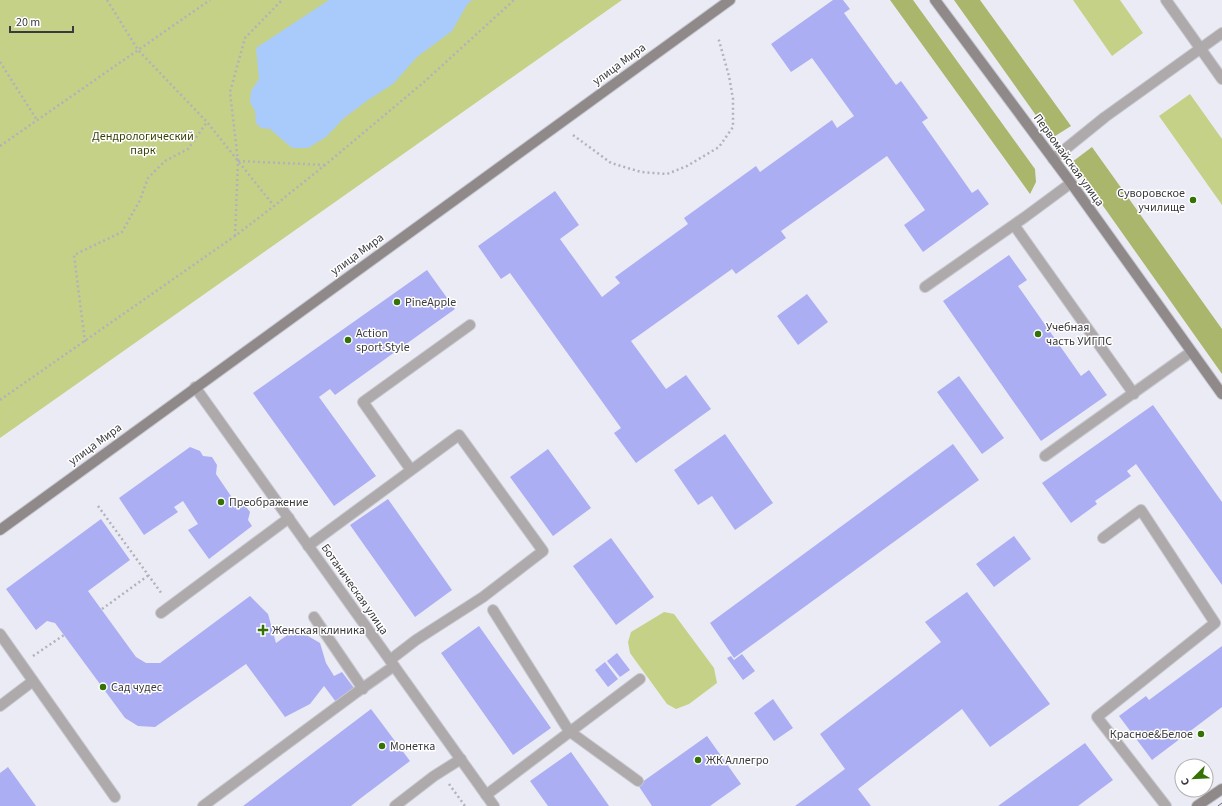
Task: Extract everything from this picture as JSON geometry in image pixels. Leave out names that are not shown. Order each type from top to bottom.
[{"type":"street","name":"улица Мира","points":[[0,530],[730,0]]},
{"type":"street","name":"Первомайская улица","points":[[935,0],[1053,159],[1222,394]]},
{"type":"street","points":[[1166,0],[1222,79]]},
{"type":"street","points":[[1053,159],[1105,117],[1222,33]]},
{"type":"street","points":[[925,287],[1071,184]]},
{"type":"street","points":[[1014,225],[1134,394]]},
{"type":"street","points":[[411,470],[363,402],[470,325]]},
{"type":"street","points":[[1045,456],[1192,352]]},
{"type":"street","name":"Ботаническая улица","points":[[195,387],[494,806]]},
{"type":"street","points":[[203,806],[363,689],[416,640],[483,597],[543,551],[459,435],[308,546]]},
{"type":"street","points":[[1103,538],[1141,510],[1215,623],[1097,717],[1166,806]]},
{"type":"street","points":[[160,612],[289,518]]},
{"type":"street","points":[[493,610],[569,731],[638,781]]},
{"type":"street","points":[[314,617],[363,689]]},
{"type":"street","points":[[0,634],[115,797]]},
{"type":"street","points":[[486,795],[640,679]]},
{"type":"street","points":[[0,706],[33,681]]},
{"type":"street","points":[[395,806],[434,776],[460,759]]},
{"type":"street","points":[[1197,806],[1222,789]]},
{"type":"path","points":[[107,0],[138,50],[207,122],[274,206]]},
{"type":"path","points":[[0,146],[210,0]]},
{"type":"path","points":[[236,236],[238,161],[230,92],[244,38],[282,0]]},
{"type":"path","points":[[0,400],[236,236],[325,165],[424,82],[514,0]]},
{"type":"path","points":[[573,135],[611,163],[641,172],[667,174],[687,166],[719,147],[733,127],[730,76],[718,37]]},
{"type":"path","points":[[0,62],[37,120]]},
{"type":"path","points":[[85,342],[74,255],[122,232],[140,200],[148,178],[165,161],[188,149],[207,122]]},
{"type":"path","points":[[238,161],[325,165]]},
{"type":"path","points":[[98,506],[170,606]]},
{"type":"path","points":[[102,609],[149,576]]},
{"type":"path","points":[[21,664],[64,635]]},
{"type":"path","points":[[434,776],[444,776],[465,806]]},
{"type":"green space","name":"Дендрологический парк","points":[[0,0],[622,0],[0,438]]},
{"type":"green space","points":[[890,0],[913,0],[1035,169],[1036,182],[1030,194]]},
{"type":"green space","points":[[954,0],[980,0],[1071,126],[1052,138]]},
{"type":"green space","points":[[1073,0],[1120,0],[1143,33],[1112,56]]},
{"type":"green space","points":[[1190,94],[1222,139],[1222,205],[1159,116]]},
{"type":"green space","points":[[1092,147],[1222,329],[1222,374],[1072,162]]},
{"type":"green space","points":[[664,612],[674,614],[714,668],[717,683],[689,704],[676,709],[667,704],[630,653],[628,642],[631,632]]},
{"type":"water","points":[[329,0],[473,0],[468,3],[452,31],[417,57],[393,84],[344,118],[326,137],[308,148],[292,148],[270,129],[261,128],[256,123],[255,111],[250,102],[251,91],[259,79],[256,48]]},
{"type":"building","points":[[833,0],[843,0],[850,9],[844,13],[896,85],[901,81],[928,118],[922,122],[972,193],[978,189],[989,204],[923,252],[904,225],[925,210],[887,156],[781,231],[786,238],[736,274],[732,269],[631,341],[666,389],[686,375],[711,409],[636,463],[614,433],[621,428],[510,273],[501,279],[478,246],[555,191],[579,225],[560,239],[602,297],[620,283],[615,277],[688,224],[684,218],[756,166],[760,172],[832,120],[837,128],[854,116],[812,58],[791,72],[771,44]]},
{"type":"building","points":[[1009,255],[1027,280],[1018,286],[1081,376],[1089,370],[1107,395],[1041,441],[943,301]]},
{"type":"building","points":[[427,270],[455,309],[335,395],[330,389],[319,397],[376,476],[334,506],[253,393]]},
{"type":"building","points":[[807,294],[828,322],[798,345],[777,316]]},
{"type":"building","points":[[959,376],[1004,438],[982,454],[937,392]]},
{"type":"building","points":[[1153,405],[1222,502],[1222,585],[1136,464],[1127,471],[1131,476],[1095,501],[1097,504],[1071,523],[1042,483]]},
{"type":"building","points":[[725,434],[773,503],[735,530],[712,496],[698,505],[674,470]]},
{"type":"building","points":[[953,444],[979,480],[734,658],[710,623]]},
{"type":"building","points":[[190,447],[200,451],[203,456],[212,457],[217,465],[216,474],[235,502],[244,504],[250,512],[248,520],[252,526],[209,559],[188,530],[198,524],[183,501],[174,507],[178,512],[144,535],[119,498]]},
{"type":"building","points":[[548,449],[591,508],[553,536],[510,477]]},
{"type":"building","points":[[388,499],[452,590],[415,617],[350,525]]},
{"type":"building","points":[[101,519],[130,560],[88,591],[136,657],[146,663],[160,663],[250,596],[268,614],[276,643],[296,629],[320,643],[326,663],[334,676],[342,672],[354,688],[336,702],[324,686],[310,704],[285,717],[246,664],[155,727],[138,726],[125,718],[55,623],[47,621],[36,630],[6,589]]},
{"type":"building","points":[[1014,536],[1031,559],[994,587],[976,564]]},
{"type":"building","points":[[611,538],[654,597],[616,625],[573,566]]},
{"type":"building","points":[[967,592],[1050,704],[990,747],[962,709],[858,789],[871,806],[795,806],[845,769],[820,734],[941,642],[925,622]]},
{"type":"building","points":[[479,626],[551,728],[513,755],[441,653]]},
{"type":"building","points":[[1222,646],[1222,707],[1152,760],[1119,716],[1146,696],[1149,700]]},
{"type":"building","points":[[617,653],[630,670],[620,677],[607,661]]},
{"type":"building","points":[[742,654],[755,671],[743,680],[727,658],[731,656],[734,660]]},
{"type":"building","points":[[605,662],[618,679],[608,687],[595,670]]},
{"type":"building","points":[[773,699],[793,728],[774,741],[754,713]]},
{"type":"building","points":[[371,709],[410,761],[351,806],[243,806]]},
{"type":"building","name":"ЖК Аллегро","points":[[707,736],[741,784],[710,806],[652,806],[638,785]]},
{"type":"building","points":[[1085,743],[1113,780],[1078,806],[998,806]]},
{"type":"building","points":[[571,752],[609,806],[548,806],[530,781]]},
{"type":"building","points":[[8,767],[36,806],[0,806],[0,773]]},
{"type":"tram line","points":[[1218,806],[1222,803]]},
{"type":"place","name":"Суворовское училище","points":[[1193,200]]},
{"type":"place","name":"PineApple","points":[[397,302]]},
{"type":"place","name":"Учебная часть УИГПС","points":[[1038,334]]},
{"type":"place","name":"Action sport Style","points":[[348,340]]},
{"type":"place","name":"Преображение","points":[[221,502]]},
{"type":"place","name":"Женская клиника","points":[[263,630]]},
{"type":"place","name":"Сад чудес","points":[[103,687]]},
{"type":"place","name":"Красное&Белое","points":[[1201,734]]},
{"type":"place","name":"Монетка","points":[[382,746]]},
{"type":"place","name":"ЖК Аллегро","points":[[698,760]]}]
